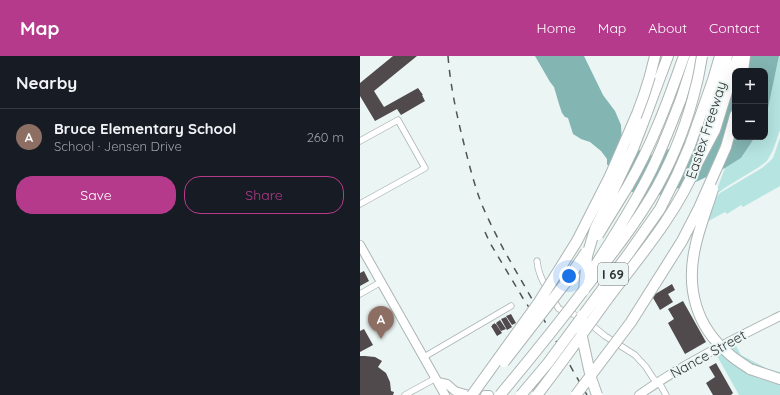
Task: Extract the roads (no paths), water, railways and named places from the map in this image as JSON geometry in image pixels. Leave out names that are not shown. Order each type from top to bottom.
[{"type":"highway","points":[[474,395],[539,302],[577,241],[610,176],[636,117],[655,56]]},
{"type":"highway","points":[[597,395],[591,378],[582,337],[582,302],[586,256],[595,229],[633,149],[653,98],[664,56]]},
{"type":"highway","points":[[661,72],[668,56]]},
{"type":"highway","points":[[474,395],[506,359],[561,288],[602,229],[636,173],[653,138],[668,102],[684,56]]},
{"type":"highway","points":[[564,316],[624,219],[651,170],[668,133],[695,56]]},
{"type":"highway","name":"Eastex Freeway","points":[[500,395],[618,246],[657,187],[675,148],[688,113],[696,86],[702,56]]},
{"type":"highway","name":"I 69","points":[[521,395],[548,363],[660,209],[690,144],[720,56]]},
{"type":"highway","name":"Eastex Freeway","points":[[537,395],[644,253],[674,209],[692,178],[723,75],[727,56]]},
{"type":"highway","points":[[697,164],[715,130],[738,56]]},
{"type":"highway","points":[[743,68],[745,56]]},
{"type":"highway","points":[[732,125],[695,246],[691,276],[696,306],[704,327],[728,354],[750,369],[780,379]]},
{"type":"highway","points":[[576,395],[631,322],[682,241],[702,202],[726,147]]},
{"type":"main road","points":[[360,245],[445,395]]},
{"type":"main road","name":"Nance Street","points":[[639,395],[657,382],[715,349],[780,316]]},
{"type":"main road","points":[[437,380],[439,395]]},
{"type":"main road","points":[[437,380],[447,384],[455,391],[469,395]]},
{"type":"street","points":[[360,141],[398,120],[424,168],[360,204]]},
{"type":"street","points":[[537,262],[538,270],[543,283],[559,309],[574,314],[589,323],[605,336],[635,355],[661,386],[666,395]]},
{"type":"street","points":[[360,294],[381,282]]},
{"type":"street","points":[[424,357],[511,306]]},
{"type":"street","points":[[405,395],[437,380]]},
{"type":"railway","points":[[448,56],[451,85],[459,123],[470,169],[482,205],[505,252],[587,395]]},
{"type":"railway","points":[[485,232],[524,300],[542,326]]},
{"type":"place","name":"Bruce Elementary School","points":[[381,339]]}]
